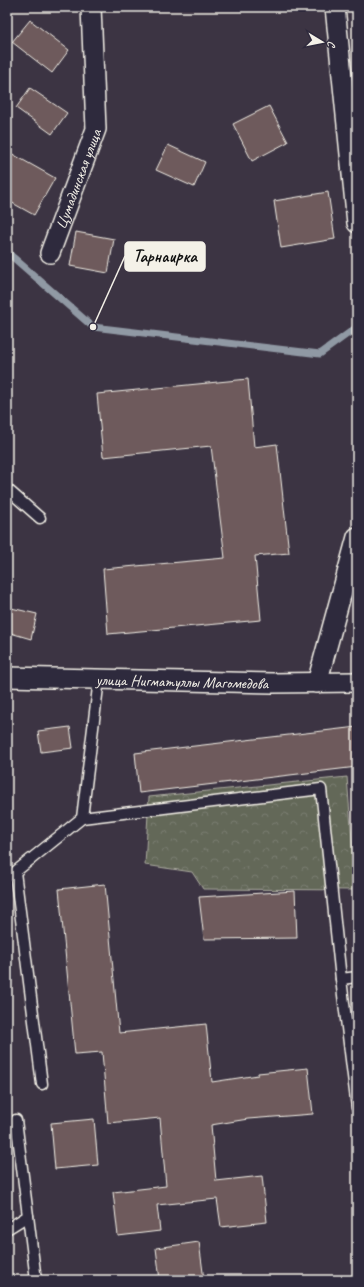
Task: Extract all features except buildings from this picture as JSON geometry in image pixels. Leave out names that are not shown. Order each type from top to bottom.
[{"type":"street","name":"Цумадинская улица","points":[[50,253],[96,129],[90,7]]},
{"type":"street","points":[[335,7],[357,223]]},
{"type":"street","points":[[317,683],[357,537]]},
{"type":"street","name":"улица Нигматуллы Магомедова","points":[[7,677],[317,683],[357,682]]},
{"type":"lane","points":[[7,489],[40,518]]},
{"type":"lane","points":[[82,818],[99,679]]},
{"type":"lane","points":[[42,1084],[15,872],[82,818],[321,789],[341,979],[357,1108]]},
{"type":"lane","points":[[341,979],[357,977]]},
{"type":"lane","points":[[16,1120],[36,1280]]},
{"type":"lane","points":[[7,1229],[28,1216]]},
{"type":"green space","points":[[347,777],[356,890],[203,889],[192,872],[145,865],[149,797]]},
{"type":"waterway","points":[[7,252],[93,327],[320,354],[357,327]]},
{"type":"place","name":"Тарнаирка","points":[[93,327]]}]
